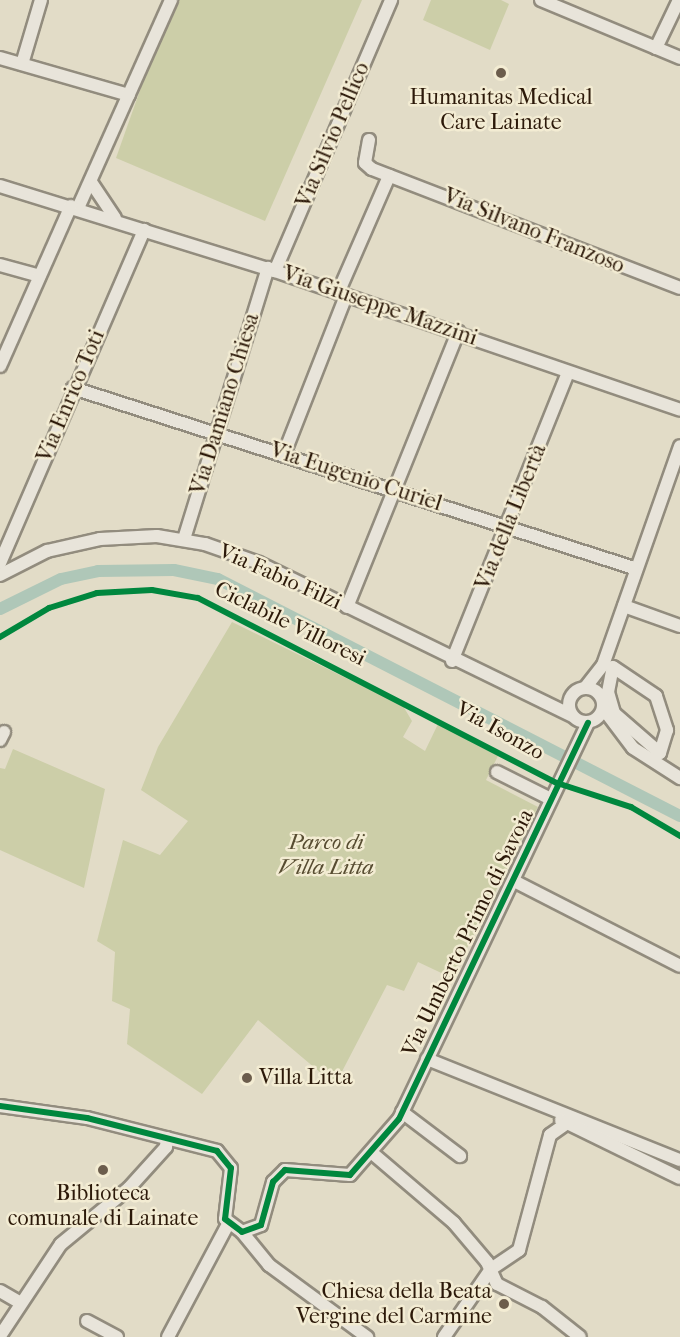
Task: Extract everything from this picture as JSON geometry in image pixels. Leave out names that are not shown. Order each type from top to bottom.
[{"type":"street","points":[[22,64],[40,0]]},
{"type":"street","points":[[0,366],[39,276],[75,207],[91,182],[171,0]]},
{"type":"street","name":"Via Silvio Pellico","points":[[272,270],[391,0]]},
{"type":"street","points":[[541,0],[563,4],[680,58]]},
{"type":"street","points":[[656,48],[679,0]]},
{"type":"street","points":[[0,58],[129,95]]},
{"type":"street","name":"Via Silvano Franzoso","points":[[369,140],[365,163],[389,176],[680,288]]},
{"type":"street","points":[[284,454],[342,294],[389,176]]},
{"type":"street","points":[[91,182],[117,220]]},
{"type":"street","name":"Via Giuseppe Mazzini","points":[[0,186],[75,207],[272,270],[680,410]]},
{"type":"street","name":"Via Enrico Toti","points":[[0,562],[144,230]]},
{"type":"street","points":[[0,265],[39,276]]},
{"type":"street","name":"Via Damiano Chiesa","points":[[184,539],[214,432],[272,270]]},
{"type":"street","points":[[347,607],[458,333]]},
{"type":"street","name":"Via della Libertà","points":[[452,661],[568,372]]},
{"type":"street","name":"Via Eugenio Curiel","points":[[74,388],[508,526],[636,570]]},
{"type":"street","points":[[602,701],[608,666],[624,606],[680,446]]},
{"type":"street","name":"Via Fabio Filzi","points":[[0,574],[72,544],[134,536],[184,539],[234,552],[452,661],[547,703],[589,726],[614,727]]},
{"type":"street","points":[[624,606],[680,626]]},
{"type":"street","points":[[608,666],[656,696],[667,730],[660,753],[614,713],[608,692],[608,666]]},
{"type":"street","points":[[547,703],[571,697],[585,688],[608,666]]},
{"type":"street","points":[[585,688],[602,701],[614,727],[633,748],[680,778]]},
{"type":"street","points":[[571,697],[571,715]]},
{"type":"street","name":"Via Umberto Primo di Savoia","points":[[235,1228],[261,1225],[281,1173],[296,1169],[342,1178],[371,1152],[402,1112],[514,881],[560,776],[602,701]]},
{"type":"street","points":[[497,772],[551,799]]},
{"type":"street","points":[[514,881],[680,966]]},
{"type":"street","points":[[427,1059],[551,1110],[569,1122],[680,1178]]},
{"type":"street","points":[[0,1106],[42,1112],[212,1149],[228,1160],[232,1174],[223,1210],[235,1228],[269,1265],[367,1337]]},
{"type":"street","points":[[402,1112],[460,1156]]},
{"type":"street","points":[[569,1122],[680,1160]]},
{"type":"street","points":[[444,1337],[491,1269],[509,1259],[526,1237],[550,1135],[569,1122]]},
{"type":"street","points":[[5,1334],[19,1302],[61,1244],[129,1188],[166,1147],[167,1138]]},
{"type":"street","points":[[371,1152],[454,1223],[491,1269],[497,1284],[543,1307],[580,1337]]},
{"type":"street","points":[[168,1337],[217,1241],[235,1228]]},
{"type":"street","points":[[0,1291],[19,1302]]},
{"type":"street","points":[[87,1321],[117,1337]]},
{"type":"green space","points":[[172,0],[362,0],[265,221],[116,158]]},
{"type":"green space","points":[[431,0],[501,0],[509,4],[490,50],[423,20]]},
{"type":"green space","name":"Parco di Villa Litta","points":[[232,622],[403,706],[412,721],[403,737],[425,751],[438,724],[498,756],[486,780],[538,807],[452,978],[418,962],[404,991],[387,985],[335,1085],[258,1020],[202,1094],[127,1044],[130,1009],[112,1001],[115,952],[97,941],[123,840],[160,855],[188,821],[141,790],[158,747]]},
{"type":"green space","points":[[13,749],[105,789],[84,888],[0,850],[0,768],[5,769]]},
{"type":"waterway","points":[[0,609],[61,579],[98,571],[174,570],[218,579],[680,816]]},
{"type":"cycle path","name":"Ciclabile Villoresi","points":[[0,637],[49,608],[97,593],[152,590],[198,598],[557,783],[631,807],[680,836]]},
{"type":"cycle path","points":[[0,1106],[87,1118],[217,1151],[231,1168],[225,1219],[242,1232],[261,1225],[273,1182],[285,1170],[350,1175],[399,1119],[588,723]]},
{"type":"place","name":"Humanitas Medical Care Lainate","points":[[501,73]]},
{"type":"place","name":"Villa Litta","points":[[247,1078]]},
{"type":"place","name":"Biblioteca comunale di Lainate","points":[[103,1170]]},
{"type":"place","name":"Chiesa della Beata Vergine del Carmine","points":[[504,1304]]}]
